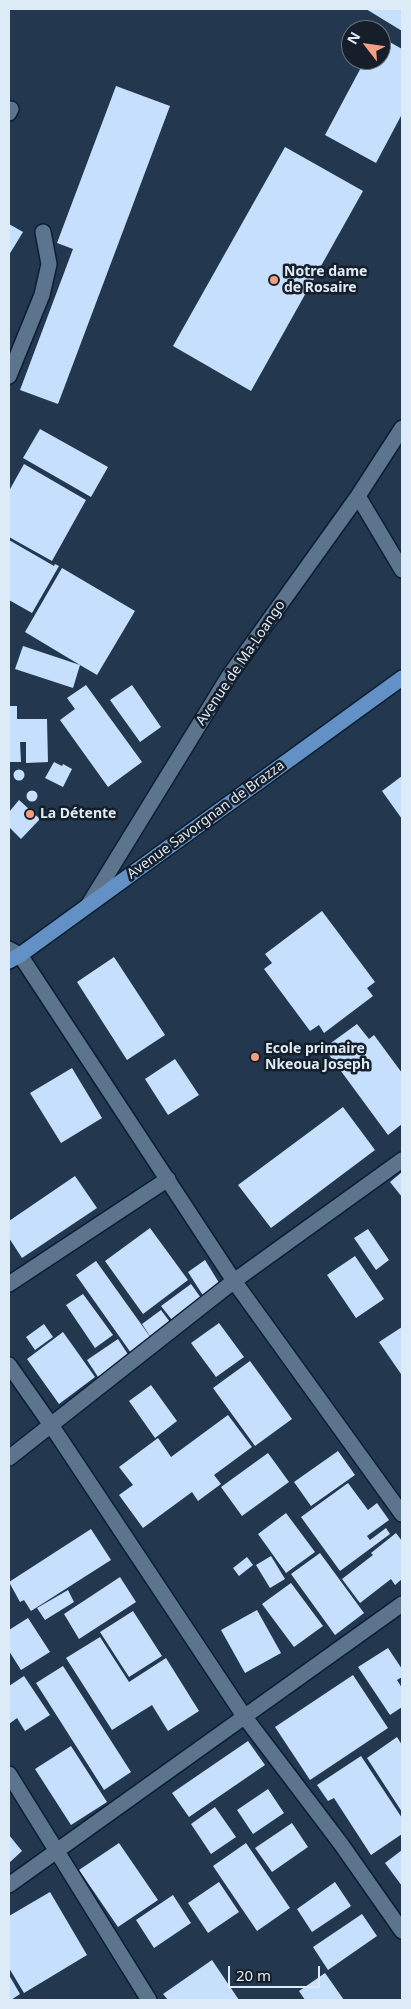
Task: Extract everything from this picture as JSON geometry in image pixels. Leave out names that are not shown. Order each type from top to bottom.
[{"type":"main road","name":"Avenue Savorgnan de Brazza","points":[[13,955],[89,904],[402,678]]},
{"type":"street","points":[[9,376],[42,295],[49,264],[44,232]]},
{"type":"street","name":"Avenue de Ma-Loango","points":[[89,904],[228,676],[358,496],[402,428]]},
{"type":"street","points":[[358,496],[402,570]]},
{"type":"street","points":[[13,955],[168,1179],[234,1281],[402,1514]]},
{"type":"street","points":[[9,1458],[234,1281],[402,1160]]},
{"type":"street","points":[[9,1284],[168,1179]]},
{"type":"street","points":[[9,1365],[51,1425],[244,1716],[341,1844],[402,1931]]},
{"type":"street","points":[[9,1885],[402,1604]]},
{"type":"street","points":[[9,1774],[149,2000]]},
{"type":"building","points":[[366,9],[402,9],[402,31],[391,24],[391,20],[384,20]]},
{"type":"building","points":[[391,43],[402,49],[402,114],[376,163],[325,135],[360,70],[391,70]]},
{"type":"building","points":[[116,86],[170,106],[58,404],[20,390],[73,249],[57,243]]},
{"type":"building","points":[[285,147],[363,191],[251,391],[173,346]]},
{"type":"building","points":[[9,224],[23,232],[9,255]]},
{"type":"building","points":[[40,429],[108,467],[91,497],[23,458]]},
{"type":"building","points":[[24,464],[86,500],[52,561],[9,537],[9,491]]},
{"type":"building","points":[[9,540],[54,566],[55,564],[59,566],[32,613],[9,600]]},
{"type":"building","points":[[62,568],[135,611],[97,675],[25,632]]},
{"type":"building","points":[[23,646],[80,665],[73,688],[15,669]]},
{"type":"building","points":[[86,685],[142,762],[108,787],[60,720],[75,709],[67,698]]},
{"type":"building","points":[[132,685],[161,727],[140,742],[110,700]]},
{"type":"building","points":[[9,706],[17,706],[17,719],[47,719],[48,762],[26,763],[26,742],[20,742],[21,762],[9,762]]},
{"type":"building","points":[[54,762],[72,769],[63,787],[45,778]]},
{"type":"building","points":[[19,769],[25,775],[19,781],[13,775]]},
{"type":"building","points":[[402,776],[402,819],[382,791]]},
{"type":"building","points":[[32,790],[38,796],[32,802],[26,796]]},
{"type":"building","points":[[19,800],[40,819],[21,839],[9,827],[9,812]]},
{"type":"building","points":[[322,911],[375,982],[367,988],[373,996],[324,1033],[319,1025],[310,1031],[264,969],[272,963],[265,954]]},
{"type":"building","points":[[114,957],[165,1035],[127,1060],[77,982]]},
{"type":"building","points":[[357,1024],[369,1039],[374,1035],[402,1073],[402,1124],[388,1135],[324,1048]]},
{"type":"building","points":[[175,1059],[199,1095],[168,1115],[145,1079]]},
{"type":"building","points":[[72,1068],[102,1118],[61,1143],[30,1093]]},
{"type":"building","points":[[343,1107],[375,1150],[271,1228],[238,1185]]},
{"type":"building","points":[[402,1172],[402,1197],[390,1182]]},
{"type":"building","points":[[75,1176],[97,1208],[22,1258],[9,1238],[9,1221]]},
{"type":"building","points":[[150,1228],[188,1280],[143,1314],[105,1261]]},
{"type":"building","points":[[368,1229],[389,1260],[376,1270],[354,1238]]},
{"type":"building","points":[[355,1256],[384,1299],[356,1318],[327,1275]]},
{"type":"building","points":[[205,1260],[221,1286],[204,1297],[188,1272]]},
{"type":"building","points":[[96,1261],[151,1338],[131,1353],[76,1275]]},
{"type":"building","points":[[191,1284],[201,1298],[172,1320],[161,1306]]},
{"type":"building","points":[[83,1294],[113,1335],[95,1348],[66,1305]]},
{"type":"building","points":[[161,1310],[170,1322],[150,1336],[142,1324]]},
{"type":"building","points":[[219,1323],[244,1357],[216,1377],[191,1343]]},
{"type":"building","points":[[44,1324],[53,1337],[35,1350],[26,1337]]},
{"type":"building","points":[[402,1327],[402,1373],[401,1374],[379,1342]]},
{"type":"building","points":[[63,1332],[95,1377],[59,1404],[27,1359]]},
{"type":"building","points":[[118,1339],[129,1356],[98,1377],[87,1360]]},
{"type":"building","points":[[250,1361],[292,1419],[255,1446],[213,1388]]},
{"type":"building","points":[[151,1385],[177,1421],[155,1438],[129,1401]]},
{"type":"building","points":[[228,1415],[252,1447],[214,1475],[221,1484],[198,1501],[192,1492],[143,1528],[119,1495],[133,1485],[119,1467],[158,1438],[171,1457]]},
{"type":"building","points":[[338,1451],[355,1475],[311,1506],[294,1482]]},
{"type":"building","points":[[268,1453],[289,1482],[242,1516],[221,1487]]},
{"type":"building","points":[[348,1483],[368,1510],[377,1503],[389,1520],[367,1536],[370,1540],[386,1528],[390,1534],[340,1571],[301,1517]]},
{"type":"building","points":[[286,1513],[315,1552],[286,1573],[258,1534]]},
{"type":"building","points":[[91,1529],[111,1560],[31,1611],[24,1600],[20,1602],[9,1582]]},
{"type":"building","points":[[396,1533],[402,1541],[402,1579],[395,1585],[391,1579],[360,1603],[342,1579],[373,1555],[371,1553]]},
{"type":"building","points":[[320,1553],[364,1613],[335,1635],[291,1574]]},
{"type":"building","points":[[271,1556],[285,1579],[270,1588],[256,1565]]},
{"type":"building","points":[[247,1557],[253,1565],[239,1576],[233,1568]]},
{"type":"building","points":[[120,1577],[136,1602],[79,1639],[64,1614]]},
{"type":"building","points":[[291,1583],[323,1626],[294,1647],[262,1604]]},
{"type":"building","points":[[68,1590],[74,1602],[45,1620],[37,1608]]},
{"type":"building","points":[[257,1610],[281,1653],[245,1673],[221,1630]]},
{"type":"building","points":[[133,1611],[162,1656],[129,1677],[100,1632]]},
{"type":"building","points":[[28,1618],[50,1652],[21,1670],[9,1651],[9,1630]]},
{"type":"building","points":[[100,1637],[129,1682],[166,1658],[199,1711],[168,1731],[152,1705],[112,1730],[66,1658]]},
{"type":"building","points":[[388,1648],[402,1669],[402,1677],[397,1680],[402,1688],[402,1707],[390,1715],[358,1667]]},
{"type":"building","points":[[63,1666],[131,1772],[104,1790],[36,1683]]},
{"type":"building","points":[[353,1675],[388,1728],[310,1780],[275,1727]]},
{"type":"building","points":[[24,1676],[50,1715],[25,1731],[17,1718],[9,1724],[9,1686]]},
{"type":"building","points":[[397,1737],[402,1745],[402,1812],[367,1758]]},
{"type":"building","points":[[248,1741],[265,1765],[189,1817],[172,1793]]},
{"type":"building","points":[[71,1746],[107,1802],[71,1825],[35,1769]]},
{"type":"building","points":[[361,1756],[402,1818],[402,1834],[371,1855],[334,1798],[328,1801],[317,1785]]},
{"type":"building","points":[[268,1789],[284,1813],[253,1834],[237,1810]]},
{"type":"building","points":[[215,1807],[236,1837],[211,1854],[191,1824]]},
{"type":"building","points":[[292,1823],[308,1847],[272,1872],[255,1848]]},
{"type":"building","points":[[9,1835],[22,1851],[9,1863]]},
{"type":"building","points":[[119,1843],[158,1900],[118,1927],[79,1870]]},
{"type":"building","points":[[246,1843],[290,1908],[257,1931],[213,1866]]},
{"type":"building","points":[[402,1850],[402,1886],[385,1863]]},
{"type":"building","points":[[219,1882],[239,1912],[208,1933],[188,1903]]},
{"type":"building","points":[[335,1882],[351,1906],[312,1932],[297,1909]]},
{"type":"building","points":[[50,1892],[87,1955],[24,1993],[9,1968],[9,1916]]},
{"type":"building","points":[[173,1895],[191,1923],[154,1948],[136,1920]]},
{"type":"building","points":[[362,1914],[377,1936],[328,1970],[313,1947]]},
{"type":"building","points":[[212,1960],[239,2000],[168,2000],[163,1994]]},
{"type":"building","points":[[325,1973],[344,2000],[305,2000],[299,1991]]},
{"type":"building","points":[[9,1975],[20,1994],[11,2000],[9,2000]]},
{"type":"place","name":"Notre dame de Rosaire","points":[[274,280]]},
{"type":"place","name":"La Détente","points":[[30,814]]},
{"type":"place","name":"Ecole primaire Nkeoua Joseph","points":[[255,1057]]}]
